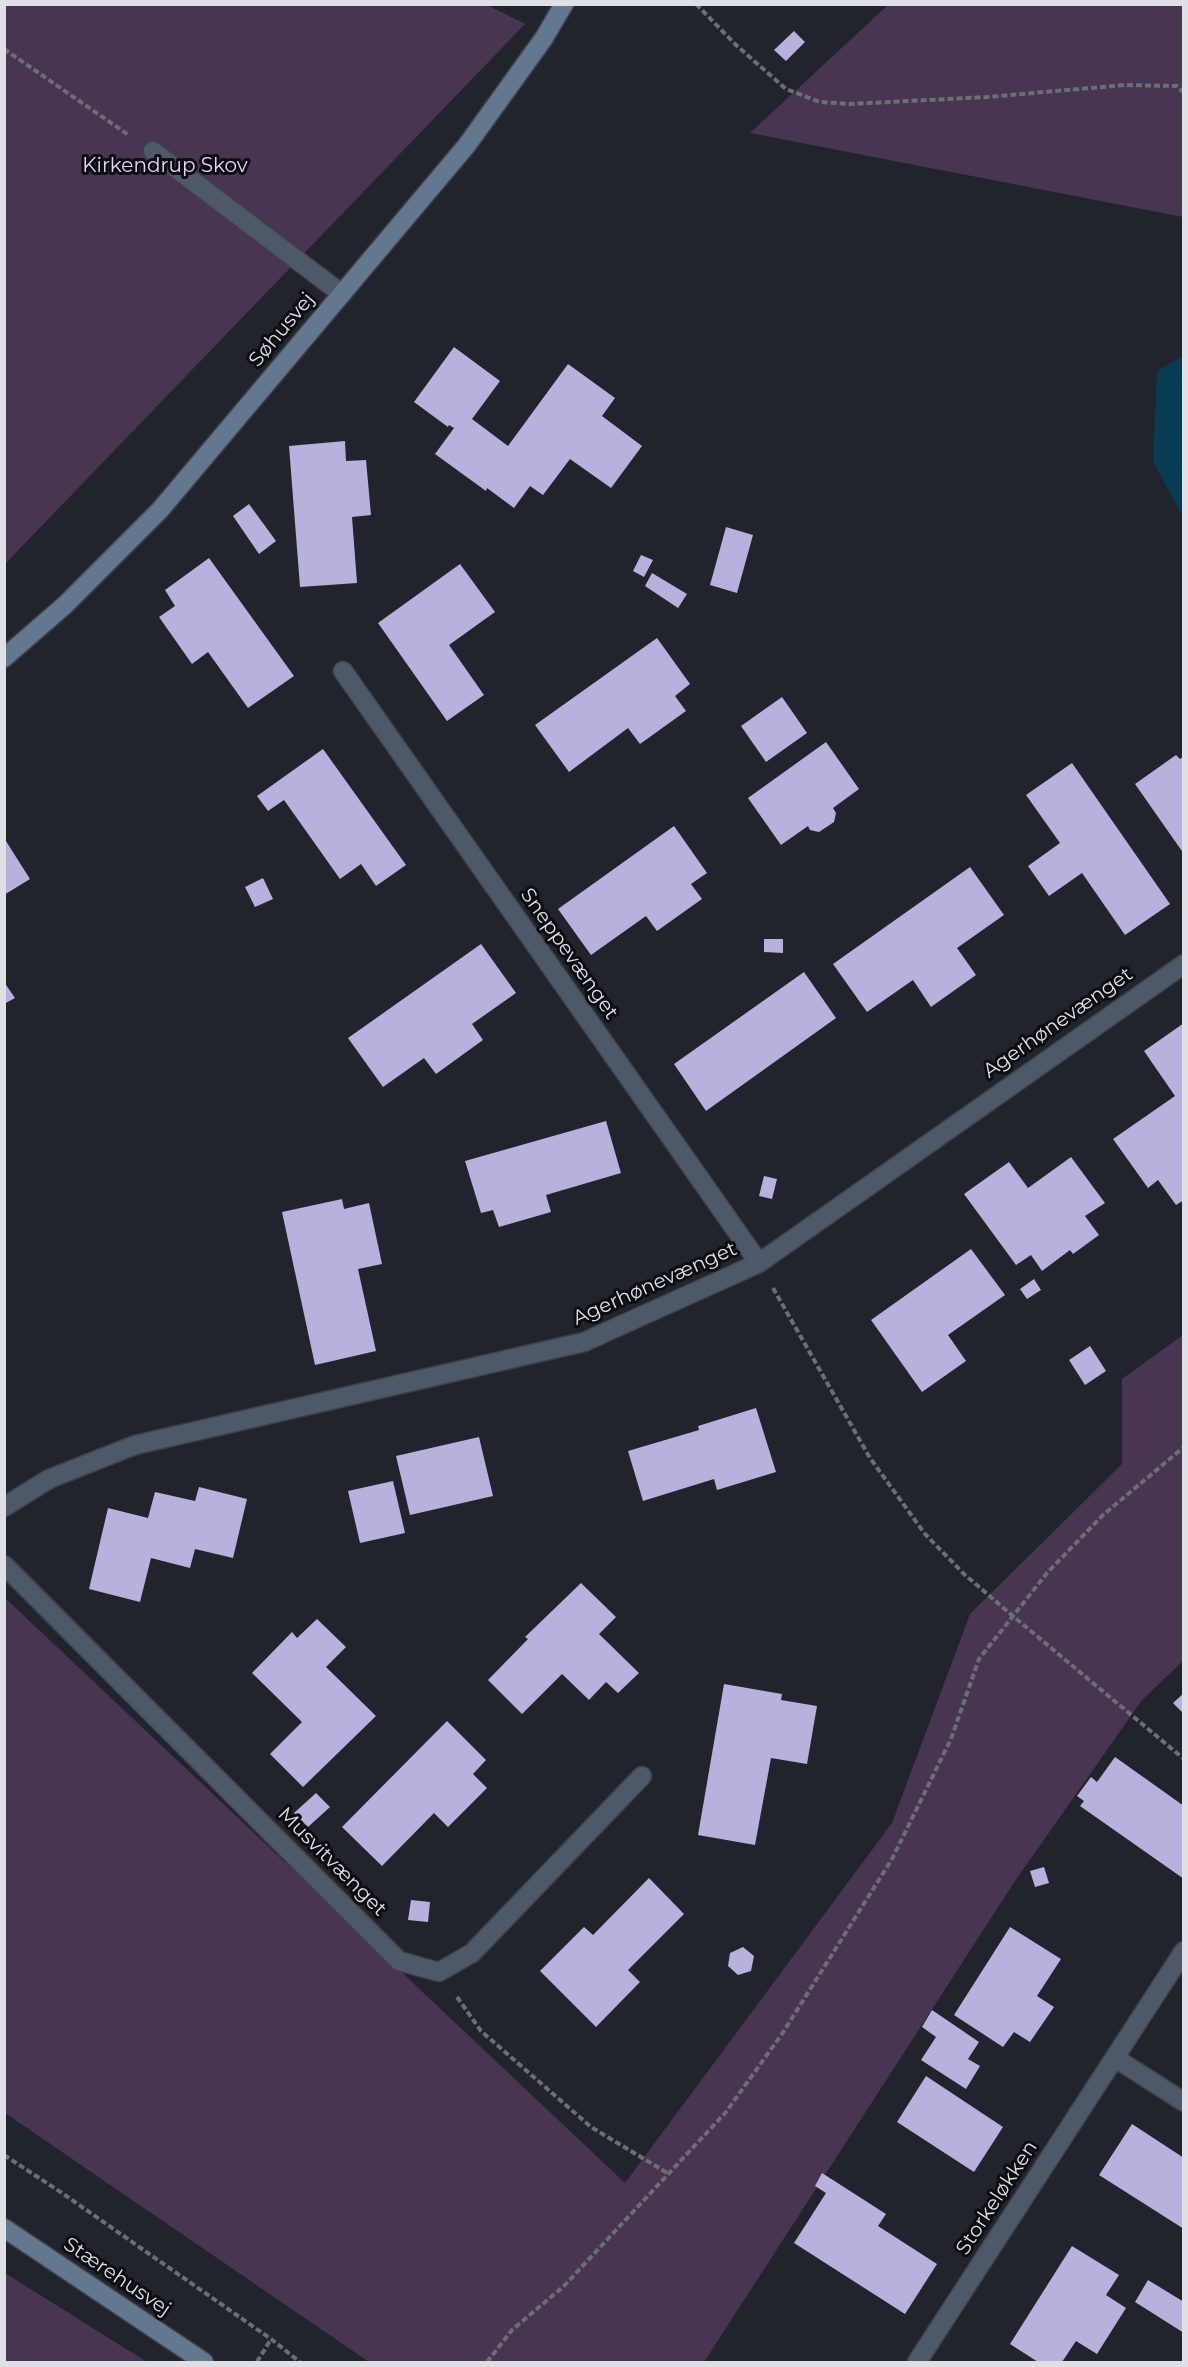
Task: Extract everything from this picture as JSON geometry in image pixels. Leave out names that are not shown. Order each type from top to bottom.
[{"type":"street","name":"Søhusvej","points":[[4,658],[65,605],[160,510],[467,145],[544,38],[564,4]]},
{"type":"street","points":[[153,151],[342,294]]},
{"type":"street","name":"Sneppevænget","points":[[343,671],[759,1263]]},
{"type":"street","name":"Agerhønevænget","points":[[4,1507],[49,1479],[135,1445],[584,1342],[759,1263],[1184,964]]},
{"type":"street","name":"Musvitvænget","points":[[4,1565],[399,1961],[439,1972]]},
{"type":"street","points":[[439,1972],[472,1953],[642,1776]]},
{"type":"street","name":"Storkeløkken","points":[[917,2362],[1184,1952]]},
{"type":"street","points":[[1115,2058],[1184,2102]]},
{"type":"street","name":"Stærehusvej","points":[[4,2228],[204,2362]]},
{"type":"path","points":[[696,4],[736,45],[786,89],[820,102],[850,104],[987,97],[1125,85],[1177,86],[1184,93]]},
{"type":"path","points":[[4,49],[153,151]]},
{"type":"path","points":[[759,1263],[870,1458],[918,1525],[964,1574],[1184,1759]]},
{"type":"path","points":[[487,2362],[512,2331],[564,2286],[726,2112],[782,2034],[892,1859],[951,1739],[979,1659],[1047,1573],[1103,1515],[1184,1447]]},
{"type":"path","points":[[439,1972],[481,2031],[591,2127],[669,2174]]},
{"type":"path","points":[[4,2155],[271,2339],[300,2362]]},
{"type":"path","points":[[257,2362],[271,2339]]},
{"type":"green space","name":"Kirkendrup Skov","points":[[485,4],[525,24],[5,564],[5,5]]},
{"type":"green space","points":[[888,5],[1183,5],[1183,217],[750,133]]},
{"type":"green space","points":[[1183,1335],[1183,1661],[1142,1700],[1013,1884],[704,2362],[369,2362],[5,2113],[4,1597],[625,2183],[892,1823],[970,1614],[1122,1464],[1122,1379]]},
{"type":"green space","points":[[5,2273],[147,2362],[5,2362]]},
{"type":"water","points":[[1183,356],[1183,513],[1180,512],[1153,461],[1157,371]]},
{"type":"building","points":[[794,31],[805,42],[786,61],[774,50]]},
{"type":"building","points":[[454,347],[500,381],[472,419],[508,446],[568,364],[615,398],[602,416],[642,446],[611,488],[570,459],[543,495],[530,486],[514,508],[435,454],[454,428],[449,425],[448,427],[414,402]]},
{"type":"building","points":[[345,441],[346,461],[366,460],[371,515],[352,517],[357,583],[300,587],[289,446]]},
{"type":"building","points":[[249,504],[276,541],[259,554],[233,516]]},
{"type":"building","points":[[726,527],[753,535],[737,593],[710,585]]},
{"type":"building","points":[[641,555],[653,560],[644,577],[633,571]]},
{"type":"building","points":[[209,558],[294,676],[248,708],[208,652],[192,664],[159,617],[175,606],[165,590]]},
{"type":"building","points":[[460,564],[495,612],[449,645],[484,695],[447,721],[378,623]]},
{"type":"building","points":[[652,573],[687,594],[678,608],[645,586]]},
{"type":"building","points":[[657,638],[690,684],[675,696],[686,711],[640,744],[628,728],[569,772],[535,725]]},
{"type":"building","points":[[782,697],[807,733],[766,762],[741,726]]},
{"type":"building","points":[[826,742],[859,789],[833,808],[836,813],[834,822],[819,832],[810,830],[808,826],[781,845],[748,798]]},
{"type":"building","points":[[323,749],[406,865],[376,886],[361,864],[340,879],[284,800],[268,811],[257,796]]},
{"type":"building","points":[[1176,755],[1180,759],[1184,756],[1184,854],[1135,784]]},
{"type":"building","points":[[1072,763],[1170,904],[1125,935],[1082,873],[1049,896],[1028,866],[1060,843],[1026,795]]},
{"type":"building","points":[[674,826],[707,873],[691,884],[702,899],[657,931],[646,916],[591,955],[558,909]]},
{"type":"building","points":[[4,838],[30,879],[4,895]]},
{"type":"building","points":[[970,867],[1004,915],[957,948],[976,975],[931,1007],[913,980],[867,1012],[833,964]]},
{"type":"building","points":[[263,878],[273,899],[255,907],[245,887]]},
{"type":"building","points":[[764,939],[783,939],[783,953],[764,952]]},
{"type":"building","points":[[481,944],[516,993],[472,1024],[483,1040],[436,1074],[424,1058],[383,1087],[348,1038]]},
{"type":"building","points":[[804,972],[836,1018],[706,1111],[674,1064]]},
{"type":"building","points":[[4,982],[15,998],[4,1004]]},
{"type":"building","points":[[1184,1023],[1184,1200],[1176,1205],[1158,1180],[1148,1188],[1113,1139],[1175,1096],[1144,1051]]},
{"type":"building","points":[[606,1121],[621,1173],[546,1195],[551,1212],[499,1227],[493,1210],[481,1213],[465,1161]]},
{"type":"building","points":[[1071,1157],[1105,1203],[1085,1216],[1099,1235],[1073,1254],[1070,1250],[1042,1271],[1031,1255],[1016,1265],[964,1194],[1009,1162],[1028,1188]]},
{"type":"building","points":[[764,1176],[777,1179],[772,1199],[759,1196]]},
{"type":"building","points":[[342,1199],[344,1209],[369,1203],[382,1264],[358,1269],[376,1351],[315,1365],[282,1212]]},
{"type":"building","points":[[971,1249],[1005,1295],[948,1335],[966,1361],[922,1392],[871,1320]]},
{"type":"building","points":[[1034,1279],[1041,1290],[1027,1299],[1020,1289]]},
{"type":"building","points":[[1090,1346],[1106,1371],[1085,1385],[1069,1360]]},
{"type":"building","points":[[756,1408],[776,1472],[717,1490],[714,1479],[643,1501],[628,1451],[699,1430],[698,1426]]},
{"type":"building","points":[[479,1437],[493,1496],[410,1515],[396,1456]]},
{"type":"building","points":[[393,1481],[405,1533],[360,1543],[348,1491]]},
{"type":"building","points":[[199,1487],[247,1499],[233,1558],[195,1549],[190,1568],[151,1558],[140,1602],[89,1589],[108,1508],[148,1518],[155,1492],[195,1501]]},
{"type":"building","points":[[581,1583],[616,1617],[599,1634],[639,1673],[618,1693],[606,1682],[589,1700],[562,1674],[522,1714],[488,1680],[528,1639],[525,1637]]},
{"type":"building","points":[[317,1619],[346,1647],[326,1667],[376,1716],[303,1787],[270,1754],[302,1722],[252,1673],[292,1632],[297,1638]]},
{"type":"building","points":[[724,1684],[782,1694],[781,1700],[817,1706],[807,1764],[771,1758],[755,1845],[698,1835]]},
{"type":"building","points":[[1184,1693],[1184,1714],[1173,1703]]},
{"type":"building","points":[[447,1721],[486,1760],[473,1774],[487,1788],[448,1827],[434,1813],[382,1866],[342,1827]]},
{"type":"building","points":[[1115,1757],[1184,1806],[1184,1879],[1080,1806],[1084,1801],[1077,1796],[1091,1777],[1097,1782]]},
{"type":"building","points":[[316,1793],[330,1807],[308,1827],[294,1813]]},
{"type":"building","points":[[1044,1867],[1049,1883],[1035,1887],[1030,1871]]},
{"type":"building","points":[[649,1878],[684,1914],[628,1970],[640,1982],[596,2027],[540,1971],[584,1927],[593,1935]]},
{"type":"building","points":[[411,1900],[430,1902],[428,1922],[408,1920]]},
{"type":"building","points":[[1010,1927],[1061,1959],[1037,1996],[1054,2007],[1030,2042],[1014,2032],[1003,2047],[954,2015]]},
{"type":"building","points":[[743,1947],[754,1956],[751,1971],[738,1975],[728,1966],[730,1953]]},
{"type":"building","points":[[932,2010],[979,2042],[968,2059],[980,2066],[966,2089],[921,2060],[936,2037],[922,2027]]},
{"type":"building","points":[[926,2076],[1003,2127],[974,2172],[897,2122]]},
{"type":"building","points":[[1132,2124],[1184,2158],[1184,2229],[1099,2175]]},
{"type":"building","points":[[822,2173],[886,2214],[878,2226],[937,2264],[905,2314],[794,2243],[826,2193],[815,2186]]},
{"type":"building","points":[[1072,2246],[1119,2275],[1106,2295],[1126,2308],[1097,2354],[1076,2341],[1062,2362],[1038,2362],[1010,2344]]},
{"type":"building","points":[[1148,2280],[1184,2302],[1184,2333],[1135,2302]]}]
